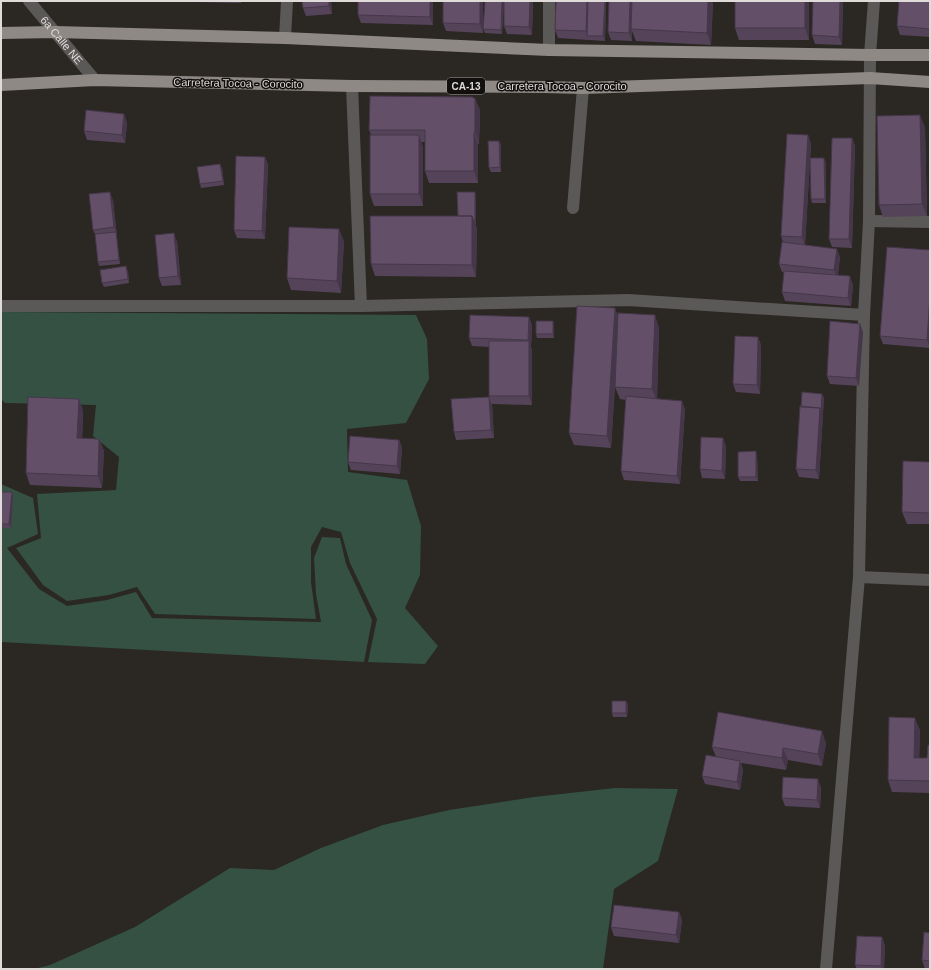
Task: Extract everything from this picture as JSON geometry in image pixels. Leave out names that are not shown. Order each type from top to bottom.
[{"type":"main road","points":[[1,33],[55,32],[285,38],[549,50],[930,55]]},
{"type":"main road","name":"Carretera Tocoa - Corocito","points":[[1,85],[95,80],[352,86],[583,88],[870,78],[930,82]]},
{"type":"street","name":"6a Calle NE","points":[[29,1],[95,80]]},
{"type":"street","points":[[285,38],[287,1]]},
{"type":"street","points":[[549,1],[549,50]]},
{"type":"street","points":[[826,969],[860,577],[864,315],[869,221],[870,55],[874,1]]},
{"type":"street","points":[[352,86],[361,306]]},
{"type":"street","points":[[573,208],[583,88]]},
{"type":"street","points":[[869,221],[930,222]]},
{"type":"street","points":[[1,306],[361,306],[628,300],[864,315]]},
{"type":"street","points":[[860,577],[930,580]]},
{"type":"green space","points":[[1,312],[416,315],[427,339],[429,379],[406,423],[347,429],[348,472],[407,480],[421,526],[420,575],[405,608],[438,646],[425,664],[368,662],[377,619],[350,563],[341,532],[322,527],[311,547],[311,582],[316,619],[155,614],[137,587],[109,595],[67,601],[43,585],[16,548],[41,538],[37,494],[116,490],[119,457],[93,436],[96,405],[5,403],[1,399]]},
{"type":"green space","points":[[1,484],[33,498],[38,534],[7,548],[39,589],[67,606],[107,600],[136,592],[152,618],[321,622],[316,594],[314,558],[322,537],[340,538],[346,564],[372,620],[364,662],[1,642]]},
{"type":"green space","points":[[615,788],[678,789],[658,861],[614,889],[603,969],[34,969],[50,965],[135,927],[230,868],[274,870],[321,848],[383,825],[449,810],[534,797]]},
{"type":"building","points":[[302,1],[329,1],[329,6],[303,8]]},
{"type":"building","points":[[358,1],[430,1],[430,17],[358,15]]},
{"type":"building","points":[[443,1],[480,1],[480,24],[443,23]]},
{"type":"building","points":[[485,1],[502,1],[501,30],[483,29]]},
{"type":"building","points":[[504,1],[530,1],[529,27],[504,26]]},
{"type":"building","points":[[556,1],[587,1],[586,31],[555,30]]},
{"type":"building","points":[[588,1],[605,1],[603,36],[587,36]]},
{"type":"building","points":[[609,1],[630,1],[629,33],[608,32]]},
{"type":"building","points":[[632,1],[708,1],[707,33],[631,29]]},
{"type":"building","points":[[735,1],[805,1],[805,28],[735,28]]},
{"type":"building","points":[[813,1],[840,1],[839,37],[812,35]]},
{"type":"building","points":[[899,1],[930,1],[930,29],[897,26]]},
{"type":"building","points":[[370,96],[475,98],[474,171],[425,171],[425,130],[369,130]]},
{"type":"building","points":[[86,110],[124,114],[122,135],[84,131]]},
{"type":"building","points":[[920,115],[922,204],[879,205],[877,116]]},
{"type":"building","points":[[787,134],[808,135],[802,237],[781,236]]},
{"type":"building","points":[[370,135],[419,135],[419,194],[370,194]]},
{"type":"building","points":[[832,138],[852,138],[849,239],[829,239]]},
{"type":"building","points":[[488,141],[499,141],[500,167],[489,168]]},
{"type":"building","points":[[236,156],[265,157],[262,231],[234,230]]},
{"type":"building","points":[[810,158],[824,158],[825,199],[811,199]]},
{"type":"building","points":[[220,164],[223,181],[200,184],[197,167]]},
{"type":"building","points":[[110,192],[114,227],[93,230],[89,194]]},
{"type":"building","points":[[457,192],[475,192],[475,221],[472,216],[458,216]]},
{"type":"building","points":[[370,216],[472,216],[472,265],[371,264]]},
{"type":"building","points":[[289,227],[339,229],[337,281],[287,278]]},
{"type":"building","points":[[116,232],[119,260],[98,262],[95,234]]},
{"type":"building","points":[[174,233],[178,276],[159,278],[155,235]]},
{"type":"building","points":[[782,242],[837,249],[834,270],[779,264]]},
{"type":"building","points":[[887,247],[930,250],[930,295],[927,340],[880,336]]},
{"type":"building","points":[[126,266],[128,279],[102,283],[100,270]]},
{"type":"building","points":[[784,271],[850,276],[848,298],[782,292]]},
{"type":"building","points":[[577,306],[615,308],[607,436],[569,433]]},
{"type":"building","points":[[618,313],[655,315],[652,389],[615,387]]},
{"type":"building","points":[[470,315],[529,317],[528,340],[469,338]]},
{"type":"building","points":[[536,321],[553,321],[553,334],[536,334]]},
{"type":"building","points":[[830,321],[860,324],[856,378],[827,376]]},
{"type":"building","points":[[735,336],[758,337],[757,385],[733,384]]},
{"type":"building","points":[[489,341],[529,341],[529,396],[489,396]]},
{"type":"building","points":[[802,392],[822,394],[821,412],[820,408],[801,407]]},
{"type":"building","points":[[626,396],[682,401],[677,476],[621,471]]},
{"type":"building","points":[[28,397],[79,399],[77,438],[99,439],[98,476],[26,473]]},
{"type":"building","points":[[489,397],[491,430],[454,432],[451,399]]},
{"type":"building","points":[[800,406],[820,408],[816,470],[796,469]]},
{"type":"building","points":[[350,436],[399,440],[397,466],[348,462]]},
{"type":"building","points":[[701,437],[723,438],[722,471],[700,469]]},
{"type":"building","points":[[756,451],[756,477],[738,477],[738,452]]},
{"type":"building","points":[[903,461],[930,462],[930,513],[902,512]]},
{"type":"building","points":[[1,492],[12,492],[9,524],[1,524]]},
{"type":"building","points":[[612,701],[626,701],[626,713],[612,713]]},
{"type":"building","points":[[718,712],[822,731],[818,754],[783,748],[782,758],[712,747]]},
{"type":"building","points":[[889,717],[915,718],[914,758],[927,758],[928,745],[930,745],[930,781],[888,780]]},
{"type":"building","points":[[706,755],[740,761],[737,782],[702,776]]},
{"type":"building","points":[[783,777],[818,779],[817,800],[782,798]]},
{"type":"building","points":[[614,905],[679,912],[676,935],[611,927]]},
{"type":"building","points":[[924,932],[930,933],[930,961],[922,960]]},
{"type":"building","points":[[857,936],[882,937],[881,966],[855,965]]}]
